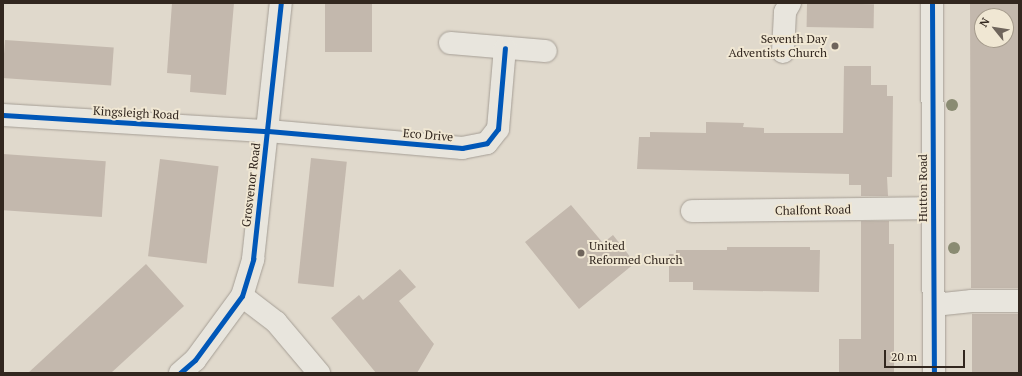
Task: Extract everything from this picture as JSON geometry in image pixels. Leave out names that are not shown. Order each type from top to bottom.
[{"type":"street","name":"Grosvenor Road","points":[[180,373],[195,360],[242,296],[253,259],[281,3]]},
{"type":"street","points":[[783,52],[785,12],[790,3]]},
{"type":"street","name":"Hutton Road","points":[[932,3],[934,373]]},
{"type":"street","points":[[450,43],[546,51]]},
{"type":"street","name":"Eco Drive","points":[[268,130],[462,148],[487,143],[498,129],[505,48]]},
{"type":"street","name":"Kingsleigh Road","points":[[3,116],[268,130]]},
{"type":"street","name":"Chalfont Road","points":[[692,211],[933,208]]},
{"type":"street","points":[[242,296],[276,322],[319,373]]},
{"type":"street","points":[[934,305],[972,301],[1019,301]]},
{"type":"building","points":[[172,3],[234,3],[226,95],[190,92],[191,75],[167,73]]},
{"type":"building","points":[[325,3],[372,3],[372,52],[325,52]]},
{"type":"building","points":[[807,3],[874,4],[874,28],[807,27]]},
{"type":"building","points":[[970,3],[1019,3],[1019,288],[971,288]]},
{"type":"building","points":[[5,40],[114,48],[111,86],[3,78]]},
{"type":"building","points":[[844,66],[871,66],[871,85],[887,85],[887,96],[893,96],[892,177],[887,177],[888,196],[861,196],[861,185],[849,185],[849,174],[637,169],[639,137],[650,137],[650,132],[706,133],[706,122],[744,123],[743,127],[764,128],[764,133],[843,133]]},
{"type":"building","points":[[3,154],[106,161],[102,217],[3,210]]},
{"type":"building","points":[[311,158],[347,162],[334,287],[298,283]]},
{"type":"building","points":[[160,159],[219,166],[207,263],[148,256]]},
{"type":"building","name":"United Reformed Church","points":[[571,205],[603,243],[613,235],[635,263],[579,309],[525,242]]},
{"type":"building","points":[[861,221],[889,221],[889,244],[894,244],[894,373],[839,373],[839,339],[861,339]]},
{"type":"building","points":[[727,247],[810,247],[810,250],[820,250],[819,292],[693,290],[693,282],[669,282],[669,254],[676,254],[676,250],[727,250]]},
{"type":"building","points":[[146,264],[184,306],[111,373],[28,373]]},
{"type":"building","points":[[400,269],[416,287],[399,301],[434,344],[417,373],[376,373],[331,318],[359,295],[363,300]]},
{"type":"building","points":[[972,314],[1019,314],[1019,373],[972,373]]},
{"type":"cycle path","points":[[180,373],[195,360],[242,296],[253,259],[281,3]]},
{"type":"cycle path","points":[[932,3],[934,373]]},
{"type":"cycle path","points":[[3,115],[268,131],[462,148],[487,143],[498,129],[505,48]]},
{"type":"place","name":"Seventh Day Adventists Church","points":[[835,46]]},
{"type":"place","name":"United Reformed Church","points":[[581,253]]}]
